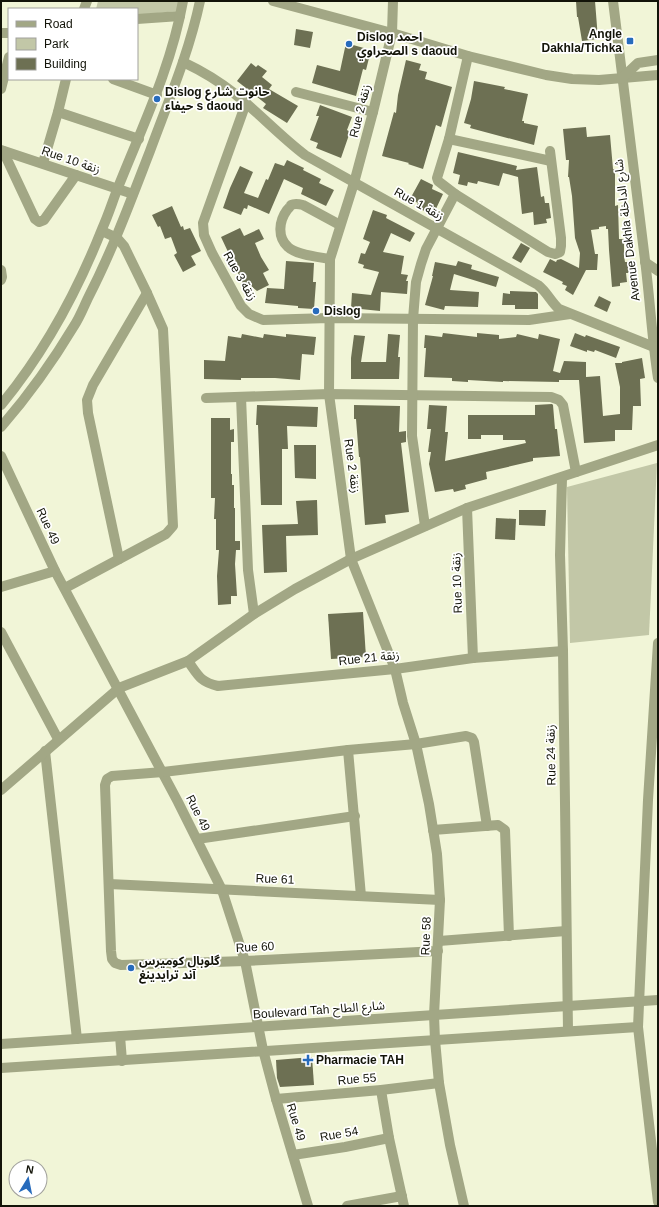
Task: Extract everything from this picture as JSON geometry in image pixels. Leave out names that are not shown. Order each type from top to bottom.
[{"type":"street","points":[[1,405],[16,387],[60,319],[102,230],[157,95],[174,43],[183,1]]},
{"type":"street","points":[[1,427],[12,415],[44,371],[74,326],[117,238],[183,62],[191,38],[200,1]]},
{"type":"street","points":[[273,1],[392,33],[468,56],[546,75],[572,79],[599,80],[658,75]]},
{"type":"street","name":"Rue 2 زنقة","points":[[393,1],[392,33],[373,112],[354,183],[330,259],[329,394],[352,559],[395,668]]},
{"type":"street","name":"Avenue Dakhla شارع الداخلة","points":[[613,1],[621,79],[645,262],[658,378]]},
{"type":"street","points":[[138,19],[180,16]]},
{"type":"street","points":[[449,139],[551,156],[562,246],[560,252],[555,254],[548,252],[454,194],[438,181],[437,178],[449,139],[468,56]]},
{"type":"street","points":[[621,79],[638,62],[658,60]]},
{"type":"street","points":[[1,89],[8,61]]},
{"type":"street","name":"Rue 1 زنقة","points":[[183,62],[216,80],[246,103],[294,146],[311,158],[538,285],[555,306],[570,314],[654,347]]},
{"type":"street","points":[[43,163],[66,80]]},
{"type":"street","points":[[116,80],[157,95]]},
{"type":"street","points":[[296,92],[373,112]]},
{"type":"street","name":"Rue 3 زنقة","points":[[246,103],[203,223],[204,235],[231,289],[241,306],[249,314],[268,320],[329,318],[529,320],[570,314]]},
{"type":"street","points":[[58,112],[139,139]]},
{"type":"street","points":[[2,150],[35,219],[39,222],[44,220],[76,175]]},
{"type":"street","name":"Rue 10 زنقة","points":[[2,150],[133,194]]},
{"type":"street","points":[[425,526],[412,436],[413,319],[416,282],[426,249],[454,194]]},
{"type":"street","points":[[330,259],[302,253],[287,247],[280,231],[280,223],[282,217],[291,205],[297,204],[303,205],[340,225]]},
{"type":"street","points":[[65,588],[166,534],[173,526],[164,335],[159,318],[124,246],[117,238],[102,230]]},
{"type":"street","points":[[645,262],[658,271]]},
{"type":"street","points":[[1,270],[1,280]]},
{"type":"street","points":[[119,559],[88,413],[88,400],[93,385],[147,293]]},
{"type":"street","points":[[206,398],[329,394],[551,397],[559,400],[563,405],[576,472]]},
{"type":"street","points":[[241,398],[248,570],[254,614]]},
{"type":"street","points":[[2,785],[45,751],[119,688],[188,661],[254,614],[295,588],[352,559],[467,508],[562,478],[658,445]]},
{"type":"street","name":"Rue 49","points":[[1,456],[55,571],[163,772],[222,890],[245,961],[263,1050],[308,1206]]},
{"type":"street","name":"Rue 24 زنقة","points":[[562,478],[560,555],[563,651],[568,1031]]},
{"type":"street","name":"Rue 10 زنقة","points":[[467,508],[473,658]]},
{"type":"street","points":[[1,587],[55,571]]},
{"type":"street","points":[[1,632],[58,739]]},
{"type":"street","points":[[658,643],[653,800],[638,1027],[658,1202]]},
{"type":"street","name":"Rue 21 زنقة","points":[[188,661],[200,678],[208,684],[218,686],[395,668],[473,658],[563,651]]},
{"type":"street","name":"Rue 58","points":[[395,668],[403,702],[416,744],[437,854],[440,900],[434,1015],[435,1040],[439,1083],[450,1145],[464,1206]]},
{"type":"street","points":[[163,772],[348,750],[416,744],[466,736],[472,738],[487,826]]},
{"type":"street","points":[[348,750],[361,896]]},
{"type":"street","points":[[45,751],[77,1039]]},
{"type":"street","name":"Rue 60","points":[[163,772],[112,776],[107,779],[105,785],[111,951],[112,959],[115,963],[121,965],[245,961],[438,946],[509,936],[566,931]]},
{"type":"street","points":[[197,839],[355,816]]},
{"type":"street","points":[[433,830],[487,826],[501,826],[505,830],[509,936]]},
{"type":"street","name":"Rue 61","points":[[109,884],[440,900]]},
{"type":"street","name":"Boulevard Tah شارع الطاح","points":[[1,1044],[658,1000]]},
{"type":"street","points":[[1,1068],[638,1027]]},
{"type":"street","points":[[120,1036],[122,1061]]},
{"type":"street","name":"Rue 55","points":[[276,1099],[380,1090],[439,1083]]},
{"type":"street","points":[[347,1206],[403,1201],[380,1090]]},
{"type":"street","name":"Rue 54","points":[[293,1155],[389,1138]]},
{"type":"green space","points":[[98,1],[180,1],[178,11],[138,15],[138,8],[96,8]]},
{"type":"green space","points":[[657,463],[649,635],[570,643],[567,487]]},
{"type":"building","points":[[576,1],[595,1],[598,39],[582,41],[577,17]]},
{"type":"building","points":[[296,29],[313,32],[310,48],[294,45]]},
{"type":"building","points":[[346,43],[371,50],[366,70],[363,69],[356,96],[312,83],[317,65],[340,71]]},
{"type":"building","points":[[406,60],[421,64],[419,70],[427,72],[425,79],[452,87],[441,127],[436,125],[423,169],[408,164],[409,163],[382,156],[394,112],[396,113],[398,95]]},
{"type":"building","points":[[251,63],[256,67],[258,65],[267,71],[262,77],[272,85],[269,89],[298,106],[287,123],[263,108],[266,104],[237,81]]},
{"type":"building","points":[[474,81],[505,87],[504,89],[528,94],[522,121],[524,121],[524,123],[538,126],[534,145],[470,128],[471,125],[464,123],[471,99]]},
{"type":"building","points":[[320,105],[352,117],[347,130],[350,132],[341,158],[316,148],[318,143],[310,140],[319,116],[316,116]]},
{"type":"building","points":[[586,127],[587,137],[610,135],[613,169],[615,169],[615,206],[618,205],[619,239],[624,239],[624,256],[625,262],[628,262],[629,273],[626,273],[627,282],[620,283],[620,286],[612,287],[608,229],[606,229],[606,226],[591,230],[595,254],[598,254],[597,270],[586,270],[573,295],[565,290],[567,286],[562,284],[563,282],[543,272],[550,259],[556,262],[557,260],[561,259],[579,268],[580,253],[575,238],[572,196],[568,177],[569,160],[566,160],[563,129]]},
{"type":"building","points":[[458,152],[517,166],[516,170],[537,167],[541,197],[544,196],[545,203],[549,203],[551,218],[546,219],[547,223],[534,225],[533,212],[522,214],[518,177],[503,173],[499,186],[478,181],[477,184],[468,182],[467,186],[458,184],[460,175],[453,173]]},
{"type":"building","points":[[287,160],[304,168],[303,170],[321,179],[319,183],[334,190],[326,206],[301,194],[303,188],[284,179],[269,214],[248,205],[247,209],[244,208],[241,215],[223,208],[240,166],[253,172],[244,193],[258,198],[275,163],[284,166]]},
{"type":"building","points":[[421,179],[433,185],[432,189],[443,194],[433,215],[416,207],[418,203],[410,199]]},
{"type":"building","points":[[172,206],[181,227],[183,226],[184,230],[190,228],[201,251],[191,256],[196,265],[183,272],[174,255],[177,253],[171,237],[165,239],[160,226],[158,227],[152,215]]},
{"type":"building","points":[[373,210],[387,215],[386,218],[415,233],[410,242],[391,233],[383,252],[404,256],[401,274],[408,275],[406,281],[408,281],[407,294],[381,292],[380,311],[351,308],[352,293],[371,295],[379,272],[363,268],[364,265],[358,263],[361,253],[365,254],[370,242],[363,239]]},
{"type":"building","points":[[240,228],[244,236],[259,229],[264,239],[255,243],[269,270],[263,273],[269,285],[257,291],[250,285],[245,288],[221,237]]},
{"type":"building","points":[[521,243],[530,248],[521,263],[512,258]]},
{"type":"building","points":[[286,261],[314,263],[313,282],[316,282],[314,309],[265,303],[267,288],[284,289]]},
{"type":"building","points":[[458,261],[472,265],[471,269],[499,277],[496,287],[454,274],[450,290],[479,292],[478,307],[445,306],[444,310],[425,305],[433,276],[435,262],[456,266]]},
{"type":"building","points":[[510,291],[536,292],[538,294],[538,309],[515,309],[515,305],[502,305],[503,293],[510,294]]},
{"type":"building","points":[[599,296],[611,302],[607,312],[594,306]]},
{"type":"building","points":[[443,333],[477,337],[477,333],[499,335],[499,339],[516,337],[517,334],[538,339],[539,334],[560,339],[553,371],[560,373],[564,361],[586,362],[586,377],[600,376],[603,416],[620,414],[620,387],[615,363],[622,363],[642,358],[645,378],[640,379],[641,406],[633,406],[632,430],[615,430],[615,441],[584,443],[579,380],[559,380],[559,382],[503,382],[468,380],[468,382],[452,381],[452,378],[424,377],[426,348],[424,348],[425,335],[442,337]]},
{"type":"building","points":[[575,333],[585,337],[586,335],[620,347],[616,358],[595,350],[594,352],[587,350],[587,352],[570,346]]},
{"type":"building","points":[[242,334],[263,338],[264,334],[286,337],[286,334],[316,337],[314,355],[302,354],[300,380],[275,378],[241,378],[241,380],[204,379],[204,360],[225,361],[228,336],[241,338]]},
{"type":"building","points":[[388,334],[400,335],[398,357],[400,357],[399,379],[351,379],[351,358],[354,335],[365,336],[361,362],[386,362]]},
{"type":"building","points":[[552,404],[560,456],[533,458],[533,461],[486,472],[487,479],[465,485],[466,489],[454,492],[453,489],[435,492],[429,464],[431,452],[428,452],[431,429],[427,429],[429,405],[447,406],[445,432],[448,432],[445,461],[526,443],[525,440],[503,440],[503,435],[481,435],[481,439],[468,439],[468,415],[535,415],[535,405]]},
{"type":"building","points":[[257,405],[318,407],[317,427],[287,426],[288,449],[282,449],[282,505],[261,505],[258,425],[256,425]]},
{"type":"building","points":[[354,405],[400,406],[399,432],[406,431],[406,442],[401,443],[409,512],[385,515],[386,523],[365,525],[360,457],[356,419],[354,419]]},
{"type":"building","points":[[211,418],[230,418],[230,430],[234,429],[234,442],[231,442],[231,474],[232,485],[234,485],[235,541],[240,541],[240,550],[236,550],[235,564],[237,596],[231,596],[231,604],[218,605],[217,576],[219,550],[216,550],[216,519],[214,519],[215,498],[211,498]]},
{"type":"building","points":[[294,445],[316,445],[316,479],[295,478]]},
{"type":"building","points":[[317,500],[318,535],[286,536],[287,572],[264,573],[262,525],[298,524],[296,501]]},
{"type":"building","points":[[519,510],[546,510],[545,526],[519,525]]},
{"type":"building","points":[[496,518],[516,519],[515,540],[495,539]]},
{"type":"building","points":[[363,612],[366,657],[331,659],[328,614]]},
{"type":"building","points":[[312,1057],[314,1085],[280,1087],[277,1078],[276,1060]]},
{"type":"place","name":"Angle Dakhla/Tichka","points":[[630,41]]},
{"type":"place","name":"Dislog احمد الصحراوي s daoud","points":[[349,44]]},
{"type":"place","name":"Dislog حانوت شارع حيفاء s daoud","points":[[157,99]]},
{"type":"place","name":"Dislog","points":[[316,311]]},
{"type":"place","name":"گلوبال كوميرس آند ترايدينغ","points":[[131,968]]},
{"type":"place","name":"Pharmacie TAH","points":[[308,1060]]}]
